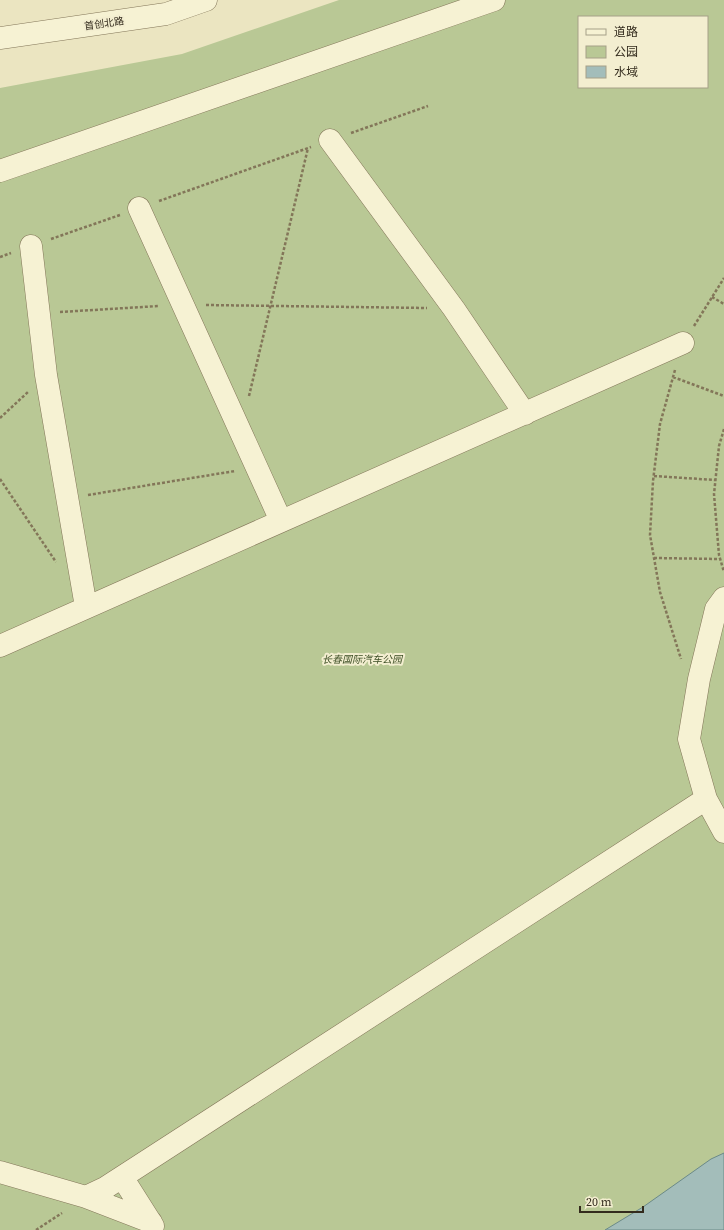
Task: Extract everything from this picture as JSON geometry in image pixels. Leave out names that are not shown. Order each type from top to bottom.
[{"type":"street","name":"首创北路","points":[[0,38],[166,14],[206,0]]},
{"type":"street","points":[[0,170],[494,0]]},
{"type":"street","points":[[330,140],[454,309],[525,414]]},
{"type":"street","points":[[140,208],[281,521]]},
{"type":"street","points":[[31,246],[46,376],[86,607]]},
{"type":"street","points":[[0,646],[683,344]]},
{"type":"street","points":[[724,598],[716,609],[701,671],[689,739],[706,799],[724,832]]},
{"type":"street","points":[[86,1197],[105,1188],[706,799]]},
{"type":"street","points":[[0,1172],[86,1197],[154,1226]]},
{"type":"street","points":[[122,1177],[154,1226]]},
{"type":"path","points":[[0,257],[428,106]]},
{"type":"path","points":[[240,432],[308,148]]},
{"type":"path","points":[[681,660],[660,592],[650,535],[654,476],[660,424],[683,344],[724,278]]},
{"type":"path","points":[[712,296],[724,304]]},
{"type":"path","points":[[39,313],[183,304],[454,309]]},
{"type":"path","points":[[0,418],[46,376]]},
{"type":"path","points":[[673,377],[724,396]]},
{"type":"path","points":[[724,429],[719,446],[714,494],[720,559],[724,572]]},
{"type":"path","points":[[68,498],[257,468]]},
{"type":"path","points":[[654,476],[715,480]]},
{"type":"path","points":[[0,479],[56,562]]},
{"type":"path","points":[[654,558],[720,559]]},
{"type":"green space","name":"长春国际汽车公园","points":[[339,0],[724,0],[724,1230],[0,1230],[0,88],[182,54]]},
{"type":"water","points":[[724,1153],[724,1230],[605,1230],[643,1207],[711,1159]]}]
